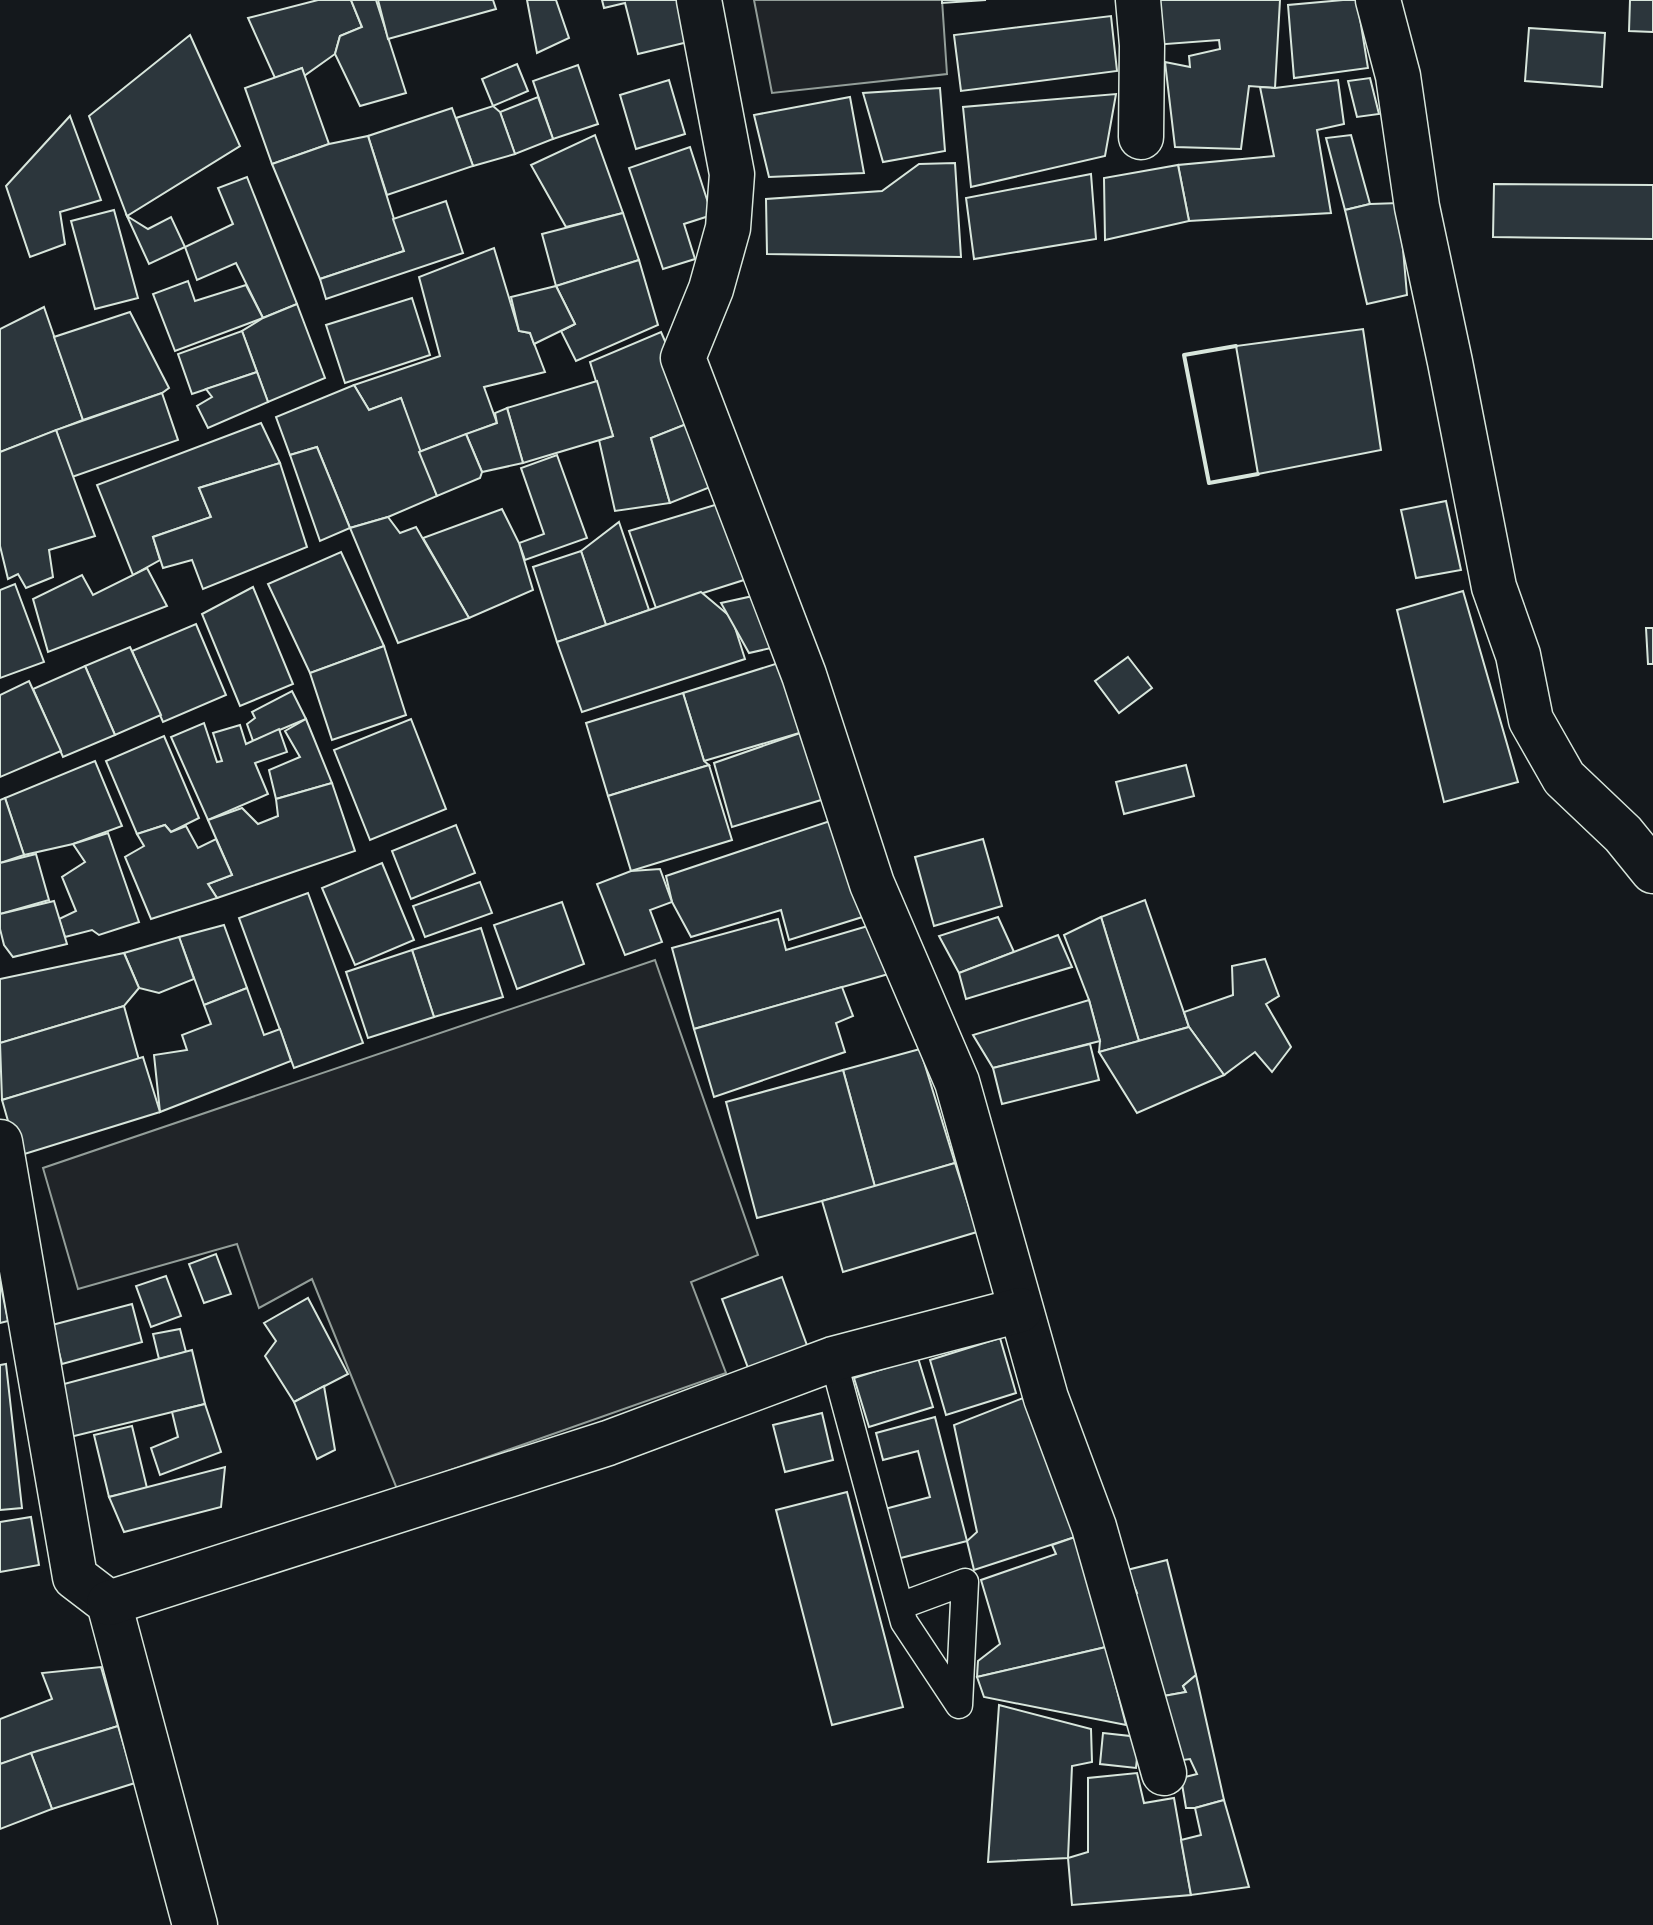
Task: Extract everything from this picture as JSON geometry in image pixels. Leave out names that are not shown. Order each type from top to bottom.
[{"type":"street","points":[[699,0],[732,174],[728,228],[711,289],[683,358],[804,675],[872,884],[957,1082],[1046,1398],[1094,1527],[1164,1773]]},
{"type":"street","points":[[1138,0],[1142,45],[1141,137]]},
{"type":"street","points":[[1378,0],[1398,76],[1417,207],[1494,587],[1518,655],[1531,720],[1564,778],[1623,834],[1653,871]]},
{"type":"street","points":[[0,1142],[75,1577],[109,1603],[195,1925]]},
{"type":"street","points":[[109,1603],[608,1443],[833,1359],[1020,1310]]},
{"type":"lane","points":[[833,1359],[900,1606]]},
{"type":"shaded area","points":[[754,0],[942,0],[947,74],[772,93]]},
{"type":"shaded area","points":[[655,960],[758,1255],[691,1282],[726,1373],[397,1489],[312,1279],[259,1308],[237,1244],[78,1289],[43,1168]]},
{"type":"building","points":[[318,0],[351,0],[362,27],[340,36],[335,54],[304,76],[302,68],[275,78],[248,18]]},
{"type":"building","points":[[351,0],[376,0],[406,93],[360,106],[335,54],[340,36],[362,27]]},
{"type":"building","points":[[378,0],[493,0],[496,9],[388,39]]},
{"type":"building","points":[[527,0],[556,0],[569,38],[537,53]]},
{"type":"building","points":[[602,0],[677,0],[688,42],[638,54],[625,3],[604,8]]},
{"type":"building","points":[[942,0],[986,0],[942,3]]},
{"type":"building","points":[[1151,0],[1280,0],[1275,88],[1249,86],[1241,149],[1175,147],[1165,62],[1190,67],[1189,56],[1220,49],[1219,40],[1153,45]]},
{"type":"building","points":[[1357,0],[1368,68],[1294,78],[1288,5]]},
{"type":"building","points":[[1630,0],[1653,0],[1653,32],[1629,31]]},
{"type":"building","points":[[1111,16],[1117,71],[961,91],[954,35]]},
{"type":"building","points":[[1529,28],[1605,33],[1602,87],[1525,81]]},
{"type":"building","points":[[190,35],[240,146],[127,216],[89,116]]},
{"type":"building","points":[[517,64],[528,91],[493,106],[482,79]]},
{"type":"building","points":[[578,65],[598,124],[553,139],[533,81]]},
{"type":"building","points":[[302,68],[329,144],[272,164],[245,88]]},
{"type":"building","points":[[1370,78],[1379,114],[1357,117],[1348,81]]},
{"type":"building","points":[[669,80],[685,134],[636,149],[620,95]]},
{"type":"building","points":[[1338,80],[1344,124],[1317,130],[1331,213],[1189,221],[1178,165],[1274,156],[1260,87]]},
{"type":"building","points":[[940,88],[945,151],[883,162],[863,93]]},
{"type":"building","points":[[1116,94],[1105,156],[971,187],[963,107]]},
{"type":"building","points":[[538,97],[553,139],[515,154],[500,112]]},
{"type":"building","points":[[850,97],[864,173],[769,177],[754,115]]},
{"type":"building","points":[[493,106],[500,112],[515,154],[473,166],[456,118]]},
{"type":"building","points":[[452,108],[473,166],[387,195],[368,136]]},
{"type":"building","points":[[70,116],[101,200],[60,212],[65,244],[30,257],[6,186]]},
{"type":"building","points":[[595,135],[623,213],[566,227],[531,165]]},
{"type":"building","points":[[1351,135],[1370,204],[1345,210],[1326,138]]},
{"type":"building","points":[[368,136],[404,251],[320,279],[272,164],[329,144]]},
{"type":"building","points":[[690,147],[712,215],[684,224],[695,259],[663,269],[629,168]]},
{"type":"building","points":[[955,163],[961,257],[767,254],[766,199],[882,191],[919,164]]},
{"type":"building","points":[[1178,165],[1189,221],[1105,240],[1104,178]]},
{"type":"building","points":[[1091,174],[1096,239],[974,259],[966,198]]},
{"type":"building","points":[[247,177],[297,304],[263,318],[236,263],[197,280],[185,247],[233,224],[218,188]]},
{"type":"building","points":[[1494,184],[1653,185],[1653,239],[1493,237]]},
{"type":"building","points":[[446,201],[463,253],[326,299],[320,279],[404,251],[393,219]]},
{"type":"building","points":[[1399,203],[1407,295],[1367,304],[1345,210],[1370,204]]},
{"type":"building","points":[[114,210],[138,298],[95,309],[71,221]]},
{"type":"building","points":[[623,213],[639,260],[556,286],[542,234]]},
{"type":"building","points":[[127,216],[148,229],[171,217],[185,247],[149,264]]},
{"type":"building","points":[[494,248],[519,331],[530,333],[545,372],[484,387],[497,423],[419,452],[401,398],[369,410],[354,385],[440,356],[419,277]]},
{"type":"building","points":[[639,260],[658,325],[576,361],[561,331],[575,324],[556,286]]},
{"type":"building","points":[[188,281],[195,301],[246,285],[263,318],[175,351],[153,294]]},
{"type":"building","points":[[556,286],[575,324],[534,344],[530,333],[519,331],[511,297]]},
{"type":"building","points":[[412,298],[430,355],[345,383],[326,325]]},
{"type":"building","points":[[297,304],[325,378],[268,402],[242,331],[263,318]]},
{"type":"building","points":[[44,307],[83,420],[0,452],[0,329]]},
{"type":"building","points":[[130,312],[169,388],[83,420],[54,337]]},
{"type":"building","points":[[1363,329],[1381,450],[1258,474],[1236,346]]},
{"type":"building","points":[[242,331],[257,372],[192,394],[178,354]]},
{"type":"building","points":[[661,332],[699,419],[651,438],[670,503],[615,511],[599,440],[613,436],[590,362]]},
{"type":"building","points":[[257,372],[268,402],[208,428],[197,406],[212,397],[206,389]]},
{"type":"building","points":[[597,381],[613,436],[523,463],[507,408]]},
{"type":"building","points":[[354,385],[369,410],[401,398],[437,496],[388,517],[350,528],[317,447],[290,455],[276,417]]},
{"type":"building","points":[[162,393],[178,440],[72,477],[56,430]]},
{"type":"building","points":[[507,408],[523,463],[482,472],[466,434],[497,423],[495,413]]},
{"type":"building","points":[[699,419],[723,482],[670,503],[651,438]]},
{"type":"building","points":[[261,423],[280,463],[199,488],[211,517],[153,537],[160,560],[133,575],[97,485]]},
{"type":"building","points":[[56,430],[95,536],[49,550],[53,577],[26,588],[18,574],[8,579],[0,546],[0,452]]},
{"type":"building","points":[[466,434],[482,472],[480,478],[437,496],[419,452]]},
{"type":"building","points":[[317,447],[350,528],[320,541],[290,455]]},
{"type":"building","points":[[557,455],[587,538],[525,560],[519,543],[544,534],[521,468]]},
{"type":"building","points":[[280,463],[307,547],[203,589],[192,560],[163,568],[153,537],[211,517],[199,488]]},
{"type":"building","points":[[738,498],[766,573],[656,608],[629,531]]},
{"type":"building","points":[[1446,501],[1461,570],[1416,578],[1401,510]]},
{"type":"building","points":[[502,509],[519,543],[533,590],[469,618],[423,538]]},
{"type":"building","points":[[388,517],[400,533],[416,527],[469,618],[398,643],[350,528]]},
{"type":"building","points":[[619,522],[649,610],[606,625],[581,551]]},
{"type":"building","points":[[581,551],[606,625],[557,642],[533,567]]},
{"type":"building","points":[[341,552],[384,646],[310,673],[268,584]]},
{"type":"building","points":[[147,568],[167,606],[48,652],[33,599],[82,575],[93,595]]},
{"type":"building","points":[[15,584],[44,662],[0,678],[0,590]]},
{"type":"building","points":[[253,587],[293,684],[240,706],[202,614]]},
{"type":"building","points":[[1463,591],[1518,782],[1444,802],[1397,610]]},
{"type":"building","points":[[701,592],[732,618],[745,659],[582,712],[557,642]]},
{"type":"building","points":[[762,594],[780,646],[749,653],[721,603]]},
{"type":"building","points":[[196,624],[226,695],[163,722],[132,651]]},
{"type":"building","points":[[1646,628],[1653,628],[1653,664],[1648,664]]},
{"type":"building","points":[[384,646],[406,715],[332,740],[310,673]]},
{"type":"building","points":[[130,647],[161,715],[115,735],[85,666]]},
{"type":"building","points":[[1128,657],[1152,688],[1119,713],[1095,681]]},
{"type":"building","points":[[785,661],[806,731],[704,761],[683,693]]},
{"type":"building","points":[[85,666],[115,735],[63,757],[33,689]]},
{"type":"building","points":[[29,681],[61,751],[0,777],[0,695]]},
{"type":"building","points":[[292,691],[306,719],[253,741],[247,724],[255,718],[252,712]]},
{"type":"building","points":[[683,693],[704,761],[709,765],[608,796],[586,723]]},
{"type":"building","points":[[306,719],[332,783],[276,799],[269,770],[300,757],[285,731]]},
{"type":"building","points":[[411,719],[446,809],[370,840],[334,750]]},
{"type":"building","points":[[204,723],[217,762],[222,761],[213,733],[240,725],[246,744],[279,729],[287,752],[255,763],[268,794],[208,820],[171,737]]},
{"type":"building","points":[[806,731],[831,797],[732,827],[714,763]]},
{"type":"building","points":[[164,736],[199,818],[171,832],[165,825],[137,834],[106,761]]},
{"type":"building","points":[[95,761],[122,826],[73,844],[24,855],[5,798]]},
{"type":"building","points":[[709,765],[732,840],[631,871],[608,796]]},
{"type":"building","points":[[1186,765],[1194,796],[1124,814],[1116,782]]},
{"type":"building","points":[[332,783],[355,851],[217,898],[208,884],[232,875],[208,820],[242,808],[258,824],[278,816],[276,799]]},
{"type":"building","points":[[5,798],[24,855],[0,863],[0,800]]},
{"type":"building","points":[[842,817],[872,914],[789,940],[781,910],[691,937],[672,902],[666,876]]},
{"type":"building","points":[[165,825],[171,832],[186,826],[198,848],[216,839],[232,875],[208,884],[217,898],[151,919],[125,857],[144,846],[137,834]]},
{"type":"building","points":[[456,825],[475,873],[411,899],[392,851]]},
{"type":"building","points":[[108,833],[139,922],[99,935],[92,930],[65,937],[59,919],[76,911],[62,877],[85,862],[73,844]]},
{"type":"building","points":[[983,839],[1002,906],[934,926],[915,857]]},
{"type":"building","points":[[36,854],[49,900],[0,914],[0,863]]},
{"type":"building","points":[[382,863],[414,940],[355,965],[322,888]]},
{"type":"building","points":[[660,869],[672,902],[650,910],[662,942],[625,955],[597,884],[631,871]]},
{"type":"building","points":[[480,882],[492,913],[425,937],[413,906]]},
{"type":"building","points":[[308,893],[363,1043],[294,1068],[239,918]]},
{"type":"building","points":[[1145,900],[1189,1027],[1139,1041],[1101,917]]},
{"type":"building","points":[[54,901],[67,944],[13,957],[4,945],[0,914]]},
{"type":"building","points":[[562,902],[584,964],[517,989],[494,925]]},
{"type":"building","points":[[998,917],[1014,952],[959,973],[939,936]]},
{"type":"building","points":[[1101,917],[1139,1041],[1099,1052],[1100,1041],[1089,1000],[1064,935]]},
{"type":"building","points":[[778,919],[786,950],[878,923],[892,973],[694,1029],[672,948]]},
{"type":"building","points":[[224,925],[247,988],[204,1005],[179,937]]},
{"type":"building","points":[[481,928],[503,997],[434,1017],[412,950]]},
{"type":"building","points":[[1058,935],[1072,967],[966,999],[959,973]]},
{"type":"building","points":[[179,937],[194,979],[159,993],[139,988],[124,953]]},
{"type":"building","points":[[412,950],[434,1017],[368,1038],[346,972]]},
{"type":"building","points":[[124,953],[139,988],[124,1006],[0,1043],[0,979]]},
{"type":"building","points":[[1265,959],[1279,996],[1266,1004],[1291,1047],[1272,1072],[1255,1052],[1224,1075],[1189,1027],[1184,1012],[1233,995],[1232,966]]},
{"type":"building","points":[[842,987],[853,1016],[836,1023],[845,1052],[714,1097],[694,1029]]},
{"type":"building","points":[[247,988],[264,1035],[280,1029],[291,1061],[160,1112],[154,1055],[187,1050],[182,1035],[211,1024],[204,1005]]},
{"type":"building","points":[[1089,1000],[1100,1041],[993,1068],[973,1035]]},
{"type":"building","points":[[124,1006],[139,1060],[2,1100],[0,1043]]},
{"type":"building","points":[[1189,1027],[1224,1075],[1137,1113],[1099,1052]]},
{"type":"building","points":[[1090,1044],[1099,1080],[1002,1104],[993,1068]]},
{"type":"building","points":[[920,1049],[955,1163],[875,1187],[843,1070]]},
{"type":"building","points":[[143,1057],[160,1112],[18,1156],[2,1100]]},
{"type":"building","points":[[843,1070],[875,1187],[757,1218],[726,1102]]},
{"type":"building","points":[[955,1163],[977,1232],[843,1272],[822,1201]]},
{"type":"building","points":[[216,1254],[231,1294],[204,1303],[189,1264]]},
{"type":"building","points":[[166,1276],[181,1316],[151,1327],[136,1286]]},
{"type":"building","points":[[782,1277],[812,1359],[753,1381],[722,1299]]},
{"type":"building","points":[[0,1281],[8,1321],[0,1323]]},
{"type":"building","points":[[308,1298],[348,1374],[294,1402],[265,1356],[276,1341],[264,1323]]},
{"type":"building","points":[[132,1304],[142,1342],[62,1364],[52,1325]]},
{"type":"building","points":[[180,1329],[186,1352],[159,1359],[153,1334]]},
{"type":"building","points":[[1000,1338],[1016,1393],[946,1415],[930,1360]]},
{"type":"building","points":[[192,1350],[205,1404],[62,1439],[64,1384]]},
{"type":"building","points":[[918,1358],[933,1407],[869,1427],[854,1378]]},
{"type":"building","points":[[6,1364],[22,1508],[0,1510],[0,1365]]},
{"type":"building","points":[[324,1386],[335,1450],[317,1459],[294,1402]]},
{"type":"building","points":[[1023,1398],[1075,1537],[974,1570],[967,1541],[977,1532],[954,1425]]},
{"type":"building","points":[[205,1404],[221,1452],[160,1475],[151,1448],[178,1437],[172,1412]]},
{"type":"building","points":[[822,1413],[833,1460],[785,1472],[773,1425]]},
{"type":"building","points":[[935,1417],[967,1541],[893,1560],[881,1510],[930,1497],[918,1451],[883,1460],[876,1433]]},
{"type":"building","points":[[132,1426],[147,1488],[109,1497],[94,1435]]},
{"type":"building","points":[[225,1467],[221,1507],[124,1532],[109,1497]]},
{"type":"building","points":[[847,1492],[903,1707],[832,1725],[776,1510]]},
{"type":"building","points":[[31,1517],[39,1565],[0,1572],[0,1522]]},
{"type":"building","points":[[1075,1537],[1106,1647],[977,1677],[978,1661],[1000,1644],[981,1580],[1056,1554],[1052,1545]]},
{"type":"building","points":[[1167,1560],[1196,1675],[1183,1686],[1186,1692],[1158,1697],[1127,1598],[1137,1593],[1127,1570]]},
{"type":"building","points":[[1106,1647],[1126,1725],[984,1697],[977,1677]]},
{"type":"building","points":[[101,1667],[118,1726],[0,1764],[0,1719],[52,1699],[42,1673]]},
{"type":"building","points":[[1196,1675],[1224,1800],[1186,1808],[1181,1778],[1197,1774],[1190,1759],[1176,1761],[1158,1697],[1186,1692],[1183,1686]]},
{"type":"building","points":[[999,1705],[1091,1729],[1092,1762],[1072,1766],[1068,1858],[988,1862]]},
{"type":"building","points":[[118,1726],[135,1783],[52,1809],[31,1753]]},
{"type":"building","points":[[1103,1733],[1139,1737],[1136,1768],[1100,1764]]},
{"type":"building","points":[[31,1753],[52,1809],[0,1829],[0,1764]]},
{"type":"building","points":[[1137,1773],[1144,1803],[1174,1798],[1191,1895],[1072,1905],[1068,1858],[1088,1852],[1088,1778]]},
{"type":"building","points":[[1224,1800],[1249,1887],[1191,1895],[1181,1840],[1201,1835],[1195,1808]]},
{"type":"wall","points":[[1236,346],[1184,355],[1209,483],[1258,474]]}]
